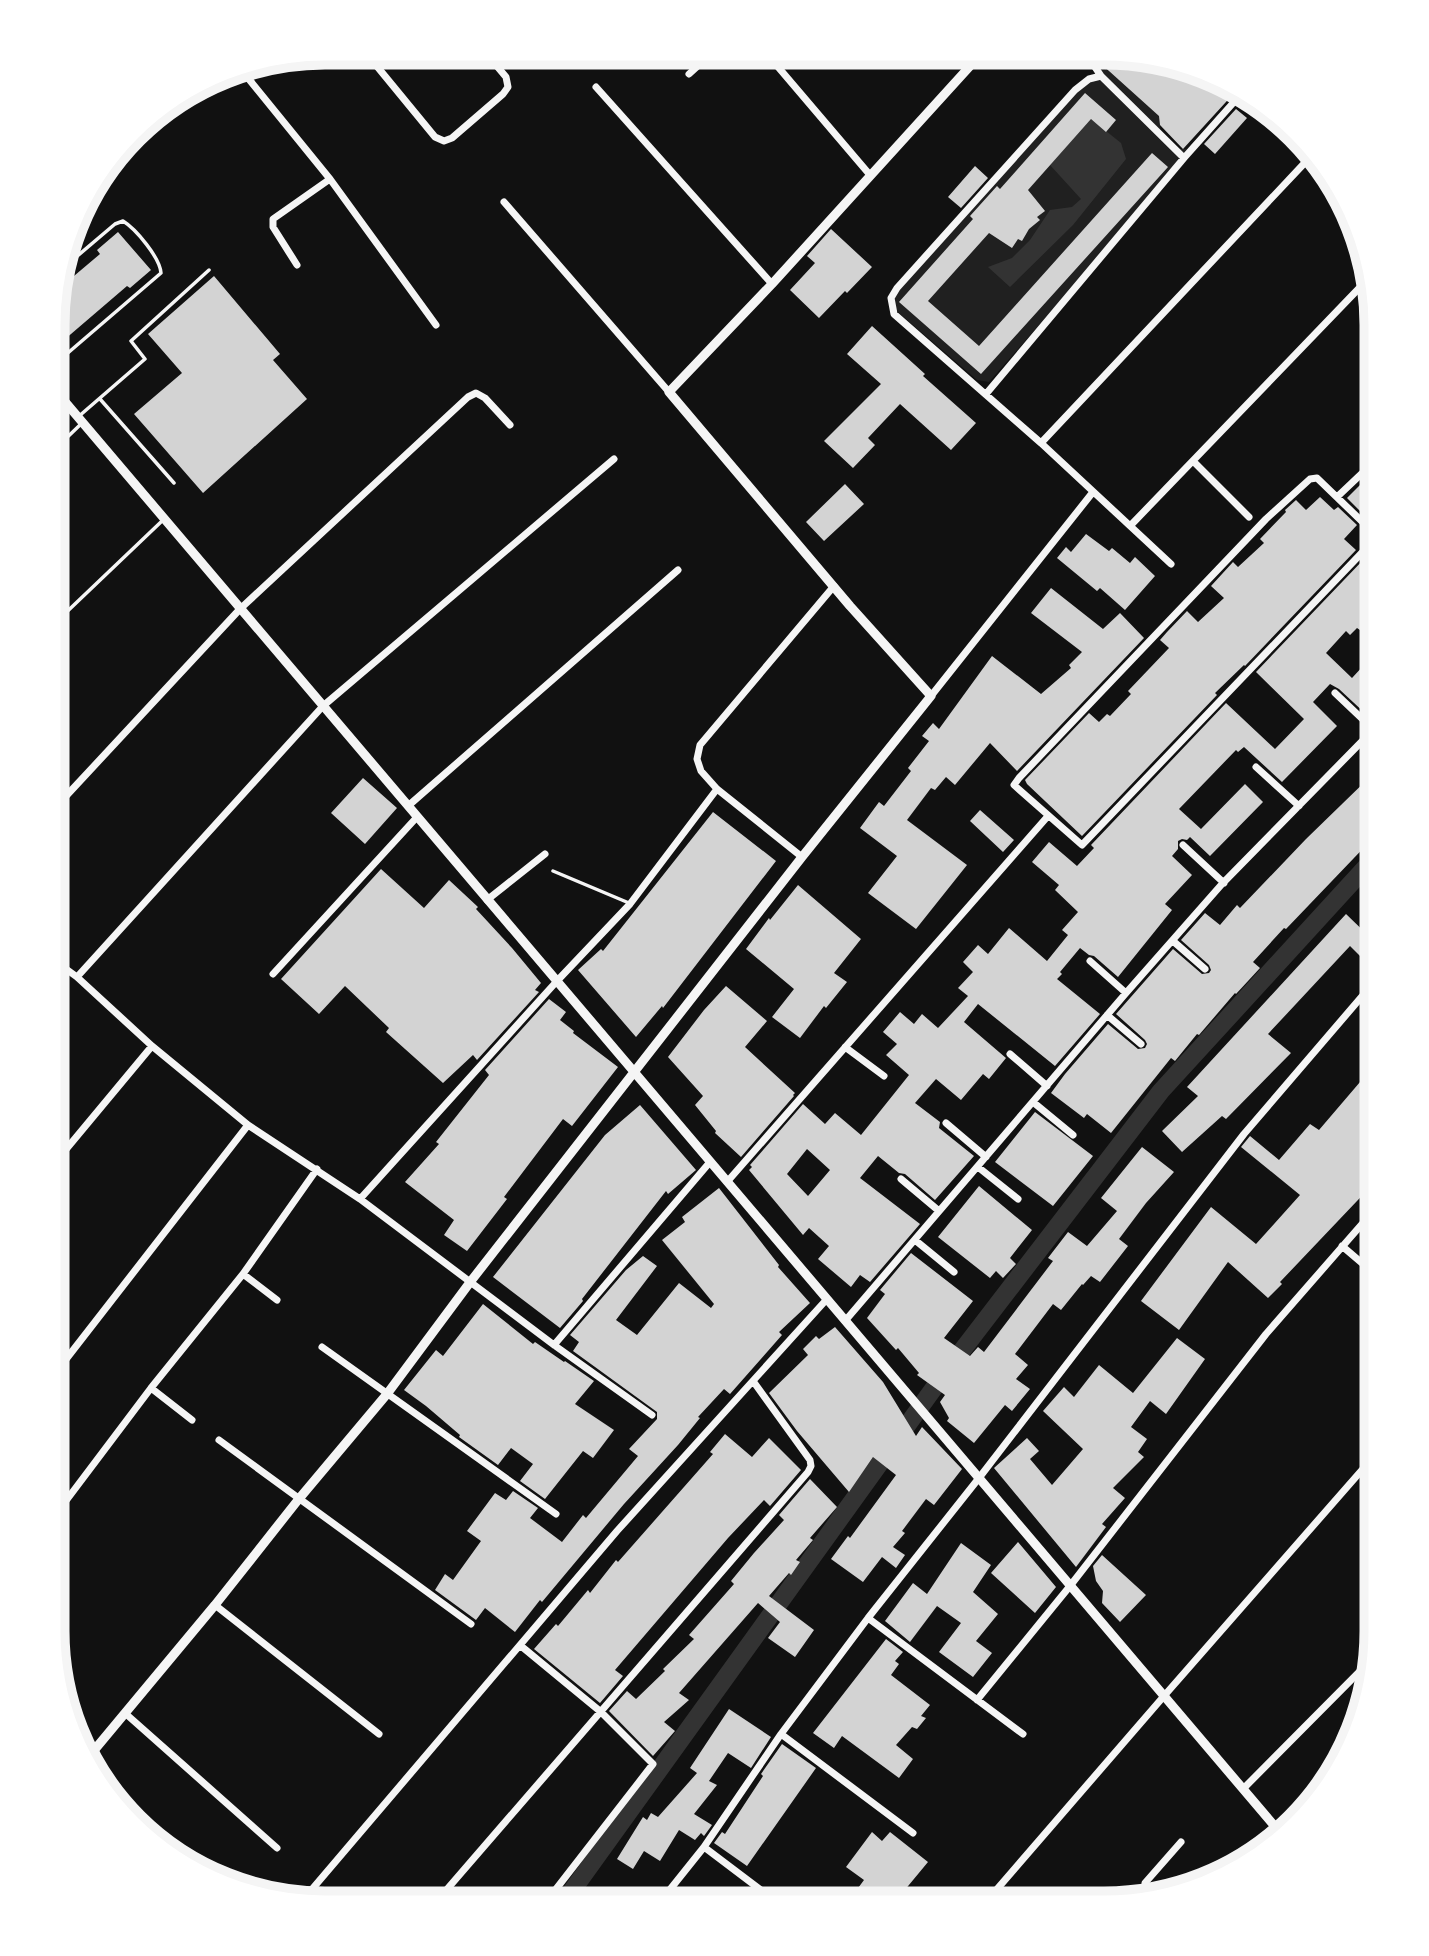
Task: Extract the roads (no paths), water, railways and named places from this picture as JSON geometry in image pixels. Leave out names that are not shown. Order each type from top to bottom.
[{"type":"street","points":[[376,65],[435,137],[444,141],[452,138],[508,87],[506,77],[496,65]]},
{"type":"street","points":[[689,74],[699,65]]},
{"type":"street","points":[[776,65],[870,175]]},
{"type":"street","points":[[669,392],[772,284],[971,65]]},
{"type":"street","points":[[1094,65],[1101,76],[1184,158]]},
{"type":"street","points":[[1101,76],[1089,79],[1075,90],[897,288],[891,298],[894,314],[1041,443],[1171,564]]},
{"type":"street","points":[[247,77],[330,179],[436,325]]},
{"type":"street","points":[[596,87],[772,284]]},
{"type":"street","points":[[986,394],[1235,101]]},
{"type":"street","points":[[1041,443],[1307,161]]},
{"type":"street","points":[[297,265],[273,227],[273,219],[330,179]]},
{"type":"street","points":[[504,202],[932,696]]},
{"type":"street","points":[[1131,525],[1361,286]]},
{"type":"street","points":[[65,797],[240,608],[468,397],[476,393],[485,398],[510,425]]},
{"type":"street","points":[[65,402],[1276,1827]]},
{"type":"street","points":[[77,977],[323,706],[614,459]]},
{"type":"street","points":[[1193,461],[1249,517]]},
{"type":"street","points":[[1336,497],[1364,471]]},
{"type":"street","points":[[1364,524],[1317,478],[1310,479],[1266,519],[1014,785],[1082,845],[1364,549]]},
{"type":"street","points":[[94,1750],[387,1394],[471,1281],[802,858],[1093,492]]},
{"type":"street","points":[[408,806],[678,570]]},
{"type":"street","points":[[802,858],[717,789],[701,771],[696,758],[700,745],[834,586]]},
{"type":"street","points":[[1335,693],[1364,719]]},
{"type":"street","points":[[845,1321],[1126,993],[1224,883],[1364,740]]},
{"type":"street","points":[[1256,767],[1299,806]]},
{"type":"street","points":[[360,1199],[630,904],[717,789]]},
{"type":"street","points":[[727,1182],[1048,816]]},
{"type":"street","points":[[273,974],[417,817]]},
{"type":"street","points":[[1184,845],[1224,883]]},
{"type":"street","points":[[487,900],[545,854]]},
{"type":"street","points":[[1173,941],[1205,968]]},
{"type":"street","points":[[1090,961],[1126,993]]},
{"type":"street","points":[[65,969],[152,1046],[248,1125],[360,1199],[652,1415]]},
{"type":"street","points":[[669,1891],[704,1847],[781,1734],[868,1618],[1244,1135],[1364,995]]},
{"type":"street","points":[[1107,1015],[1141,1044]]},
{"type":"street","points":[[65,1151],[152,1046]]},
{"type":"street","points":[[845,1047],[884,1076]]},
{"type":"street","points":[[1010,1055],[1047,1086]]},
{"type":"street","points":[[1033,1102],[1073,1135]]},
{"type":"street","points":[[946,1123],[986,1157]]},
{"type":"street","points":[[65,1361],[248,1125]]},
{"type":"street","points":[[554,1345],[710,1162]]},
{"type":"street","points":[[978,1167],[1018,1199]]},
{"type":"street","points":[[65,1502],[151,1388],[243,1274],[317,1169]]},
{"type":"street","points":[[901,1179],[940,1211]]},
{"type":"street","points":[[977,1700],[1070,1586],[1266,1334],[1364,1221]]},
{"type":"street","points":[[915,1240],[954,1272]]},
{"type":"street","points":[[1342,1246],[1364,1265]]},
{"type":"street","points":[[243,1274],[276,1300]]},
{"type":"street","points":[[311,1891],[617,1531],[827,1299]]},
{"type":"street","points":[[321,1347],[556,1514]]},
{"type":"street","points":[[446,1891],[808,1472],[810,1460],[752,1381]]},
{"type":"street","points":[[151,1388],[192,1420]]},
{"type":"street","points":[[219,1440],[471,1625]]},
{"type":"street","points":[[995,1891],[1364,1468]]},
{"type":"street","points":[[215,1605],[379,1734]]},
{"type":"street","points":[[868,1618],[1023,1734]]},
{"type":"street","points":[[521,1646],[601,1712],[653,1764],[555,1891]]},
{"type":"street","points":[[1242,1789],[1361,1669]]},
{"type":"street","points":[[126,1714],[277,1848]]},
{"type":"street","points":[[781,1734],[913,1833]]},
{"type":"street","points":[[1146,1888],[1145,1883],[1181,1842]]},
{"type":"street","points":[[704,1847],[762,1891]]},
{"type":"lane","points":[[65,356],[161,273],[160,264],[131,226],[123,221],[115,224],[73,259]]},
{"type":"lane","points":[[65,437],[100,399],[145,359],[131,341],[209,270]]},
{"type":"lane","points":[[100,399],[174,483]]},
{"type":"lane","points":[[65,614],[164,519]]},
{"type":"lane","points":[[554,871],[630,904]]},
{"type":"waterway","points":[[572,1891],[944,1374],[1161,1091],[1364,869]]}]
